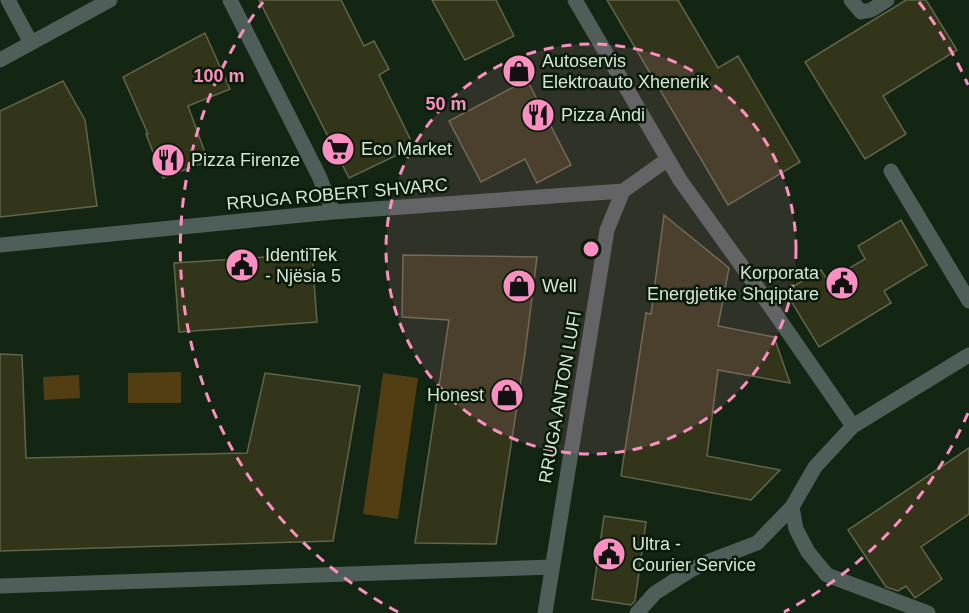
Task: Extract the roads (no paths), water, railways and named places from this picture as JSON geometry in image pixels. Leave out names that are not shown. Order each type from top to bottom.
[{"type":"street","points":[[8,0],[31,43]]},
{"type":"street","points":[[0,60],[110,0]]},
{"type":"street","points":[[230,0],[319,176],[333,212]]},
{"type":"street","points":[[575,0],[680,180],[853,426]]},
{"type":"street","points":[[851,0],[861,12],[871,10],[887,0]]},
{"type":"street","points":[[623,191],[668,159]]},
{"type":"street","points":[[891,171],[969,301]]},
{"type":"street","name":"RRUGA ROBERT SHVARC","points":[[0,245],[333,212],[623,191]]},
{"type":"street","name":"RRUGA ANTON LUFI","points":[[545,613],[608,230],[623,191]]},
{"type":"street","points":[[637,613],[655,593],[691,570],[707,561],[757,543],[792,507],[815,467],[853,426],[969,355]]},
{"type":"street","points":[[792,507],[796,529],[808,552],[827,575],[928,613]]},
{"type":"street","points":[[0,585],[551,567]]},
{"type":"place","name":"Autoservis Elektroauto Xhenerik","points":[[519,71]]},
{"type":"place","name":"Pizza Andi","points":[[538,115]]},
{"type":"place","name":"Eco Market","points":[[338,149]]},
{"type":"place","name":"Pizza Firenze","points":[[168,160]]},
{"type":"place","name":"IdentiTek - Njësia 5","points":[[242,265]]},
{"type":"place","name":"Korporata Energjetike Shqiptare","points":[[842,283]]},
{"type":"place","name":"Well","points":[[519,286]]},
{"type":"place","name":"Honest","points":[[507,395]]},
{"type":"place","name":"Ultra - Courier Service","points":[[609,554]]}]
